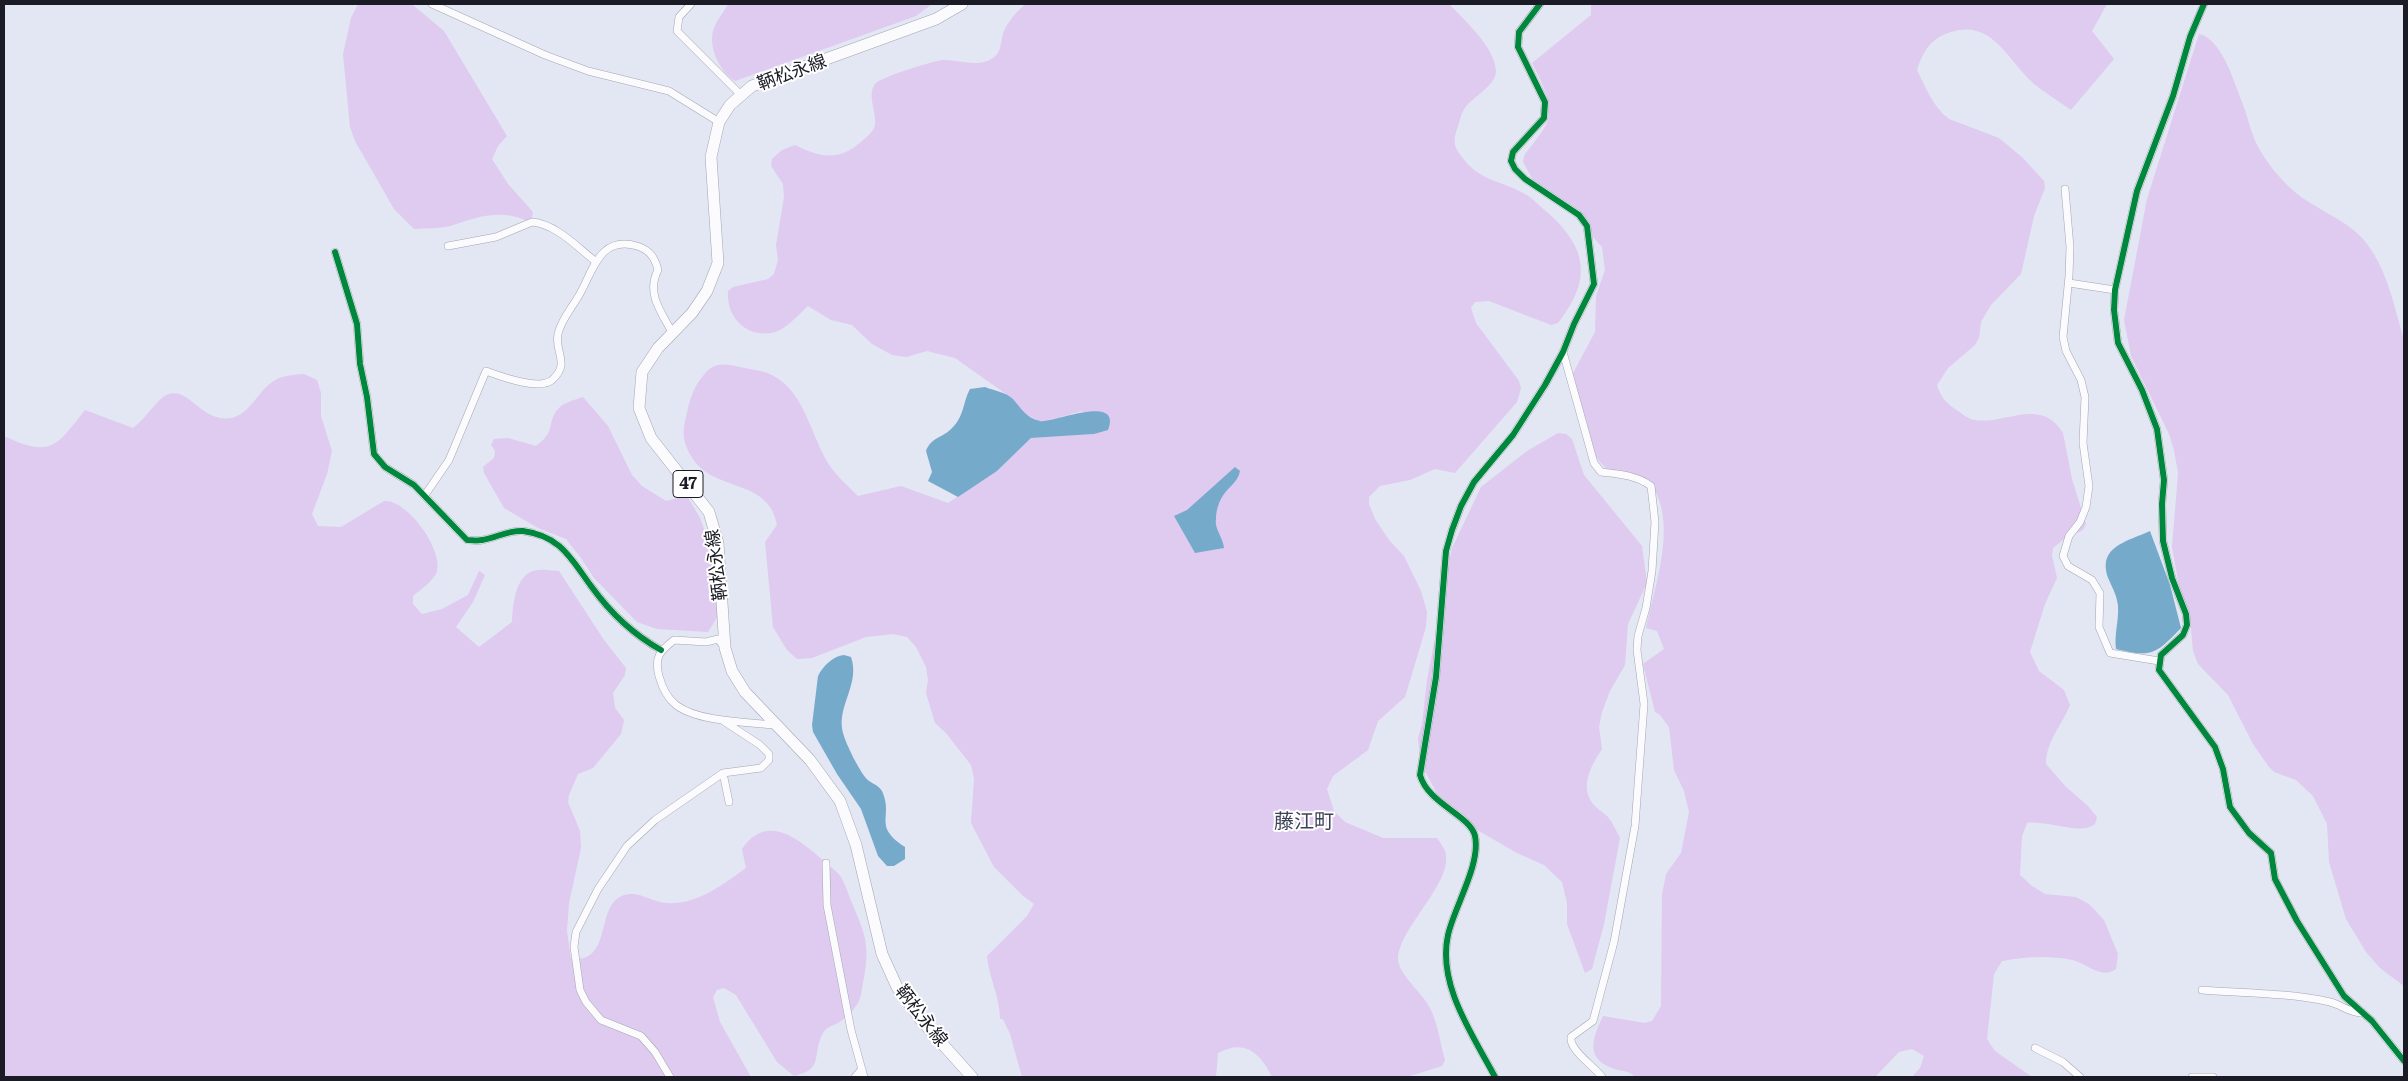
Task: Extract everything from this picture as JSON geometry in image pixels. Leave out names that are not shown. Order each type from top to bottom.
[{"type":"main road","name":"鞆松永線","points":[[962,4],[936,19],[752,86],[730,105],[719,122],[711,157],[718,263],[707,291],[692,313],[672,332],[642,372],[639,408],[651,438],[710,512],[718,543],[725,648],[732,671],[744,692],[810,760],[840,802],[856,845],[882,954],[897,987],[921,1020],[972,1077]]},
{"type":"street","points":[[432,4],[545,55],[588,71],[669,91],[719,122]]},
{"type":"street","points":[[691,4],[680,17],[677,31],[741,94]]},
{"type":"street","points":[[1495,1077],[1462,1012],[1446,970],[1448,936],[1474,861],[1475,834],[1466,823],[1436,800],[1422,784],[1420,775],[1436,676],[1446,551],[1452,530],[1461,506],[1474,482],[1513,435],[1563,352],[1574,324],[1594,284],[1590,234],[1579,214],[1525,179],[1515,169],[1511,161],[1512,152],[1544,118],[1545,102],[1518,47],[1519,32],[1540,4]]},
{"type":"street","points":[[2204,4],[2190,37],[2173,96],[2136,191],[2115,290],[2114,310],[2118,343],[2142,390],[2157,429],[2164,480],[2162,504],[2163,541],[2172,578],[2186,614],[2183,636],[2161,655],[2159,670],[2215,747],[2223,769],[2230,808],[2237,819],[2271,853],[2275,878],[2297,921],[2344,996],[2372,1021],[2404,1061]]},
{"type":"street","points":[[2065,189],[2070,248],[2063,336],[2066,351],[2081,380],[2085,397],[2083,443],[2089,486],[2086,507],[2080,522],[2069,536],[2063,556],[2068,566],[2092,580],[2100,592],[2099,627],[2110,653],[2159,661]]},
{"type":"street","points":[[448,246],[496,237],[532,222],[551,227],[595,261]]},
{"type":"street","points":[[425,495],[449,460],[486,371],[526,383],[542,384],[550,382],[560,372],[562,364],[558,336],[562,324],[582,290],[595,261],[615,245],[632,244],[646,248],[655,259],[658,270],[652,281],[653,290],[660,310],[672,332]]},
{"type":"street","points":[[335,252],[357,324],[360,364],[367,397],[374,454],[385,467],[402,477],[425,495],[467,540],[482,540],[509,531],[524,532],[548,538],[562,547],[611,609],[645,641],[661,650]]},
{"type":"street","points":[[2068,283],[2115,290]]},
{"type":"street","points":[[1563,352],[1594,463],[1601,472],[1625,474],[1643,480],[1651,486],[1655,522],[1652,571],[1637,643],[1644,704],[1635,826],[1614,942],[1593,1021],[1571,1037],[1570,1042],[1572,1047],[1602,1077]]},
{"type":"street","points":[[725,648],[718,639],[706,642],[674,640],[661,650],[658,669],[663,690],[677,706],[701,716],[775,725]]},
{"type":"street","points":[[670,1077],[655,1052],[642,1036],[601,1020],[586,1002],[580,990],[574,947],[576,932],[598,889],[627,846],[656,820],[723,773],[761,768],[769,760],[769,754],[760,744],[722,720]]},
{"type":"street","points":[[723,773],[729,802]]},
{"type":"street","points":[[826,863],[827,905],[851,1030],[864,1077]]},
{"type":"street","points":[[2202,990],[2263,994],[2332,1002],[2353,1013],[2363,1013]]},
{"type":"street","points":[[2035,1048],[2063,1062],[2080,1077]]},
{"type":"street","points":[[855,1077],[862,1069]]},
{"type":"street","points":[[2192,1077],[2213,1077]]},
{"type":"shaded area","points":[[358,4],[413,5],[444,31],[507,136],[498,146],[492,159],[508,184],[533,212],[531,223],[512,216],[492,215],[444,227],[414,229],[394,209],[355,141],[350,127],[343,54],[351,18]]},
{"type":"shaded area","points":[[728,4],[932,4],[916,16],[735,81],[720,65],[712,43],[714,28]]},
{"type":"shaded area","points":[[1026,4],[1449,4],[1485,43],[1496,71],[1492,82],[1462,112],[1455,135],[1457,149],[1475,171],[1532,199],[1561,225],[1571,238],[1577,252],[1581,265],[1576,293],[1558,323],[1551,325],[1489,301],[1475,302],[1471,308],[1476,323],[1519,381],[1521,388],[1517,402],[1455,473],[1435,469],[1410,480],[1380,486],[1369,497],[1369,504],[1375,519],[1389,540],[1404,556],[1421,591],[1427,612],[1426,627],[1405,697],[1378,721],[1368,750],[1333,776],[1327,789],[1334,811],[1345,822],[1383,838],[1437,838],[1445,851],[1446,863],[1442,876],[1401,945],[1398,958],[1402,971],[1427,1002],[1433,1014],[1445,1060],[1442,1066],[1407,1077],[1272,1077],[1262,1061],[1250,1050],[1236,1047],[1218,1053],[1216,1077],[1022,1077],[1010,1034],[1003,1019],[1000,1019],[1000,1011],[987,956],[1027,916],[1034,904],[1022,895],[994,867],[971,823],[974,779],[971,765],[946,733],[935,723],[926,693],[928,680],[926,667],[916,647],[907,637],[893,634],[866,637],[812,658],[797,659],[787,650],[773,627],[765,542],[777,525],[772,510],[763,499],[752,492],[712,476],[700,468],[686,446],[684,428],[694,390],[707,371],[715,366],[724,364],[765,372],[789,388],[804,411],[828,463],[838,477],[858,496],[901,486],[948,503],[997,471],[1031,438],[1094,434],[1082,411],[1047,421],[1039,421],[1021,411],[1013,399],[955,358],[927,351],[906,357],[892,355],[872,344],[852,325],[831,320],[808,306],[791,322],[776,332],[753,332],[745,328],[734,316],[728,300],[728,291],[733,287],[768,279],[774,274],[778,260],[776,245],[784,197],[783,184],[771,166],[772,159],[782,150],[795,145],[820,155],[828,156],[844,153],[853,148],[871,132],[875,125],[872,92],[876,83],[898,73],[944,60],[969,63],[988,61],[998,52],[1008,23]]},
{"type":"shaded area","points":[[1591,4],[2107,4],[2092,31],[2114,59],[2071,110],[2033,83],[1998,44],[1988,36],[1977,31],[1965,29],[1951,32],[1938,38],[1925,51],[1917,70],[1930,97],[1943,114],[1949,119],[1999,138],[2023,158],[2044,181],[2045,188],[2034,216],[2021,274],[1991,305],[1981,322],[1979,338],[1975,345],[1948,368],[1937,385],[1938,389],[1949,404],[1965,416],[1975,420],[2033,414],[2044,416],[2054,422],[2063,433],[2072,479],[2086,524],[2083,530],[2064,539],[2053,548],[2052,556],[2057,578],[2045,604],[2030,652],[2039,671],[2064,690],[2070,705],[2051,740],[2046,764],[2066,787],[2088,806],[2097,817],[2095,824],[2081,828],[2027,823],[2022,836],[2020,875],[2045,894],[2076,897],[2089,904],[2104,920],[2118,954],[2116,969],[2105,973],[2063,958],[2037,957],[2002,961],[1994,974],[1987,1039],[1995,1051],[2032,1077],[1912,1077],[1920,1068],[1924,1056],[1912,1049],[1899,1052],[1875,1077],[1635,1077],[1625,1071],[1607,1066],[1596,1056],[1594,1042],[1603,1016],[1645,1023],[1652,1021],[1661,1006],[1662,895],[1666,874],[1681,853],[1689,812],[1684,791],[1674,770],[1669,727],[1660,715],[1655,712],[1643,664],[1664,649],[1657,631],[1646,628],[1661,559],[1664,523],[1661,506],[1652,487],[1643,482],[1617,475],[1606,468],[1597,458],[1585,431],[1572,375],[1595,332],[1596,296],[1605,270],[1602,247],[1570,211],[1533,180],[1523,162],[1524,156],[1546,125],[1549,113],[1545,90],[1532,63],[1591,15]]},
{"type":"shaded area","points":[[2199,34],[2207,38],[2221,52],[2244,106],[2254,138],[2275,172],[2304,199],[2343,222],[2357,233],[2371,250],[2389,287],[2404,340],[2404,986],[2380,968],[2366,952],[2346,919],[2329,862],[2327,824],[2313,796],[2296,780],[2274,772],[2269,767],[2253,744],[2228,695],[2198,664],[2193,651],[2191,629],[2178,581],[2172,547],[2178,473],[2174,450],[2169,434],[2131,356],[2124,320],[2147,199]]},
{"type":"shaded area","points":[[304,374],[317,380],[321,393],[321,416],[332,451],[327,474],[312,514],[318,526],[341,527],[384,501],[403,508],[412,516],[429,539],[437,562],[437,571],[433,578],[413,596],[413,604],[422,614],[442,609],[468,595],[479,571],[485,575],[473,602],[456,627],[479,647],[512,622],[517,590],[525,576],[539,570],[559,571],[604,640],[626,668],[625,675],[613,693],[615,708],[624,720],[621,734],[593,768],[578,774],[569,795],[568,802],[580,831],[581,848],[569,903],[567,931],[571,959],[584,958],[593,952],[598,944],[609,911],[614,902],[622,896],[633,894],[660,902],[677,903],[709,893],[746,868],[742,849],[760,833],[780,832],[799,841],[841,877],[863,930],[866,947],[866,966],[859,1001],[844,1019],[824,1031],[816,1060],[810,1069],[794,1076],[777,1062],[736,995],[724,988],[717,990],[713,997],[720,1022],[751,1077],[4,1077],[4,436],[32,446],[43,447],[51,445],[67,433],[85,410],[133,428],[160,399],[169,394],[183,396],[212,416],[231,418],[243,413],[266,387],[275,380]]},
{"type":"shaded area","points":[[583,397],[608,426],[632,475],[642,486],[666,501],[687,496],[700,518],[716,562],[720,613],[708,632],[657,629],[637,622],[594,578],[566,539],[538,528],[504,508],[484,473],[483,467],[494,458],[495,451],[491,445],[494,439],[508,438],[536,446],[547,436],[554,414],[558,409],[566,403]]},
{"type":"shaded area","points":[[1558,433],[1566,434],[1572,439],[1584,475],[1642,546],[1647,583],[1628,624],[1625,665],[1610,691],[1602,712],[1599,727],[1602,749],[1588,775],[1587,790],[1589,797],[1593,804],[1608,817],[1620,838],[1604,924],[1592,969],[1585,973],[1567,924],[1567,903],[1562,882],[1544,865],[1517,853],[1453,816],[1443,805],[1426,773],[1420,759],[1418,738],[1452,548],[1481,487],[1527,451]]},
{"type":"water","points":[[985,387],[1004,393],[1035,420],[1046,421],[1083,412],[1096,411],[1105,413],[1110,419],[1108,430],[1094,434],[1031,438],[997,471],[958,497],[928,481],[932,472],[926,451],[934,440],[949,431],[956,424],[970,389]]},
{"type":"water","points":[[1235,467],[1240,471],[1239,475],[1223,495],[1216,514],[1216,526],[1224,548],[1195,553],[1174,516],[1187,510]]},
{"type":"water","points":[[2150,531],[2170,585],[2181,628],[2165,644],[2153,652],[2128,652],[2116,649],[2118,606],[2106,569],[2107,560],[2110,553],[2116,547]]},
{"type":"water","points":[[844,655],[851,657],[853,676],[843,710],[843,733],[862,773],[882,791],[886,808],[886,827],[889,833],[905,847],[905,859],[894,866],[887,866],[878,856],[861,809],[837,774],[813,732],[812,725],[818,676],[829,662],[836,657]]},
{"type":"cycle path","points":[[1495,1077],[1459,1009],[1452,991],[1446,954],[1451,924],[1471,873],[1476,847],[1475,836],[1472,829],[1465,822],[1431,794],[1424,785],[1420,775],[1436,677],[1446,551],[1452,530],[1461,506],[1474,482],[1513,435],[1545,385],[1563,352],[1574,324],[1594,284],[1587,226],[1579,215],[1525,179],[1515,169],[1511,161],[1513,152],[1544,118],[1545,102],[1518,47],[1519,32],[1540,4]]},
{"type":"cycle path","points":[[2204,4],[2190,37],[2173,96],[2137,191],[2115,290],[2114,310],[2118,343],[2142,390],[2157,429],[2164,480],[2162,504],[2163,541],[2172,578],[2186,614],[2187,625],[2183,635],[2161,655],[2159,670],[2215,747],[2223,769],[2230,807],[2249,833],[2271,853],[2275,879],[2297,921],[2344,996],[2372,1021],[2404,1061]]},
{"type":"cycle path","points":[[335,252],[357,324],[360,364],[367,397],[374,454],[385,467],[414,485],[467,540],[487,539],[523,531],[536,534],[556,543],[571,558],[598,595],[614,613],[632,630],[661,650]]},
{"type":"district","name":"藤江町","points":[[1304,822]]}]
